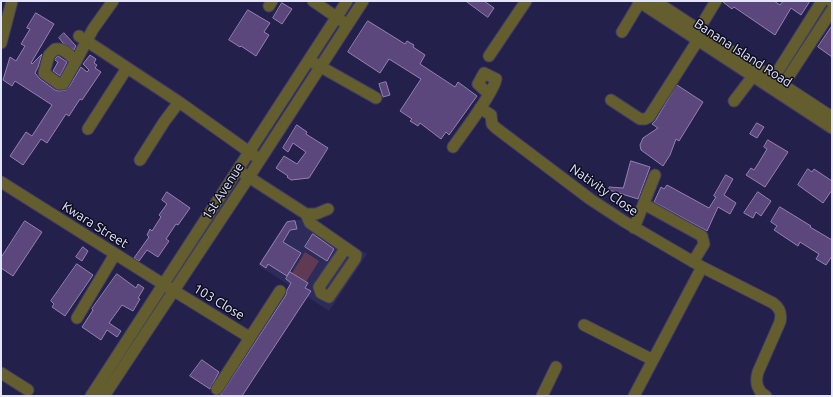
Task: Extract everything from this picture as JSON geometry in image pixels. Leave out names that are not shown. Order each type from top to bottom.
[{"type":"street","points":[[1,43],[12,1]]},
{"type":"street","points":[[76,61],[83,38],[112,1]]},
{"type":"street","points":[[313,1],[347,24]]},
{"type":"street","name":"1st Avenue","points":[[91,396],[347,1]]},
{"type":"street","name":"1st Avenue","points":[[104,396],[363,1]]},
{"type":"street","points":[[489,56],[526,1]]},
{"type":"street","points":[[611,100],[640,119],[649,117],[698,35],[716,1]]},
{"type":"street","points":[[773,79],[822,1]]},
{"type":"street","points":[[622,32],[639,2]]},
{"type":"street","name":"Banana Island Road","points":[[639,2],[773,79],[832,117]]},
{"type":"street","name":"Banana Island Road","points":[[657,2],[753,76],[832,128]]},
{"type":"street","points":[[783,85],[832,10]]},
{"type":"street","points":[[83,38],[179,102],[260,159]]},
{"type":"street","points":[[310,60],[376,98]]},
{"type":"street","points":[[88,129],[127,68]]},
{"type":"street","points":[[734,101],[753,76]]},
{"type":"street","points":[[453,147],[489,94]]},
{"type":"street","points":[[140,160],[164,122],[179,102]]},
{"type":"street","name":"Nativity Close","points":[[480,108],[491,115],[492,124],[496,128],[590,199],[634,228],[697,265],[779,307],[781,316],[780,322],[758,372],[756,380],[758,388],[766,396]]},
{"type":"street","points":[[238,170],[306,214],[316,214],[328,209]]},
{"type":"street","points":[[634,228],[655,175]]},
{"type":"street","name":"Kwara Street","points":[[1,182],[174,291]]},
{"type":"street","points":[[634,396],[653,360],[697,265],[704,244],[702,236],[644,204]]},
{"type":"street","points":[[306,214],[310,223],[345,249]]},
{"type":"street","points":[[77,318],[115,254]]},
{"type":"street","points":[[217,389],[280,290]]},
{"type":"street","name":"103 Close","points":[[174,291],[249,337]]},
{"type":"street","points":[[584,325],[653,360]]},
{"type":"street","points":[[542,396],[556,367]]},
{"type":"street","points":[[1,373],[28,390]]},
{"type":"shaded area","points":[[311,218],[367,254],[329,311],[258,265],[286,222]]},
{"type":"shaded area","points":[[305,252],[319,261],[306,282],[292,273]]},
{"type":"building","points":[[466,1],[484,1],[494,8],[488,17]]},
{"type":"building","points":[[723,1],[774,1],[780,5],[783,1],[810,1],[801,15],[791,8],[775,35],[734,7],[732,9]]},
{"type":"building","points":[[282,3],[292,9],[282,24],[273,18]]},
{"type":"building","points":[[248,10],[270,23],[264,32],[269,35],[256,56],[229,40]]},
{"type":"building","points":[[36,13],[54,24],[31,63],[32,64],[42,54],[35,73],[40,79],[55,90],[66,90],[81,67],[87,72],[89,70],[83,64],[90,55],[96,59],[94,63],[97,65],[95,68],[101,72],[69,116],[66,114],[47,143],[41,139],[23,165],[10,156],[26,132],[32,136],[52,105],[15,81],[12,86],[3,80],[10,57],[16,61],[25,46],[21,44],[30,29],[27,28]]},
{"type":"building","points":[[368,21],[405,44],[407,41],[414,45],[413,47],[425,55],[420,64],[455,87],[458,82],[477,96],[449,135],[446,132],[441,139],[420,123],[418,126],[410,121],[412,119],[400,111],[421,79],[389,59],[380,73],[348,52]]},
{"type":"building","points":[[832,26],[832,57],[818,47]]},
{"type":"building","points":[[64,33],[76,46],[74,50],[63,43],[59,38]]},
{"type":"building","points":[[58,56],[67,62],[60,76],[53,71],[58,62],[55,60]]},
{"type":"building","points":[[386,82],[390,95],[383,97],[379,84]]},
{"type":"building","points":[[677,85],[703,102],[679,141],[676,139],[670,155],[663,166],[641,150],[640,145],[643,138],[658,128],[652,124]]},
{"type":"building","points":[[757,123],[764,127],[757,138],[750,134]]},
{"type":"building","points":[[297,125],[307,132],[306,134],[328,148],[309,178],[291,180],[287,177],[288,176],[276,168],[284,156],[297,164],[306,152],[293,143],[288,152],[283,148]]},
{"type":"building","points":[[768,140],[788,152],[765,187],[746,175],[751,168],[754,170],[758,164],[767,149],[764,147]]},
{"type":"building","points":[[631,161],[650,167],[638,199],[609,190],[609,187],[623,188]]},
{"type":"building","points":[[808,169],[812,172],[814,169],[832,181],[832,190],[823,203],[798,185]]},
{"type":"building","points":[[726,175],[733,179],[724,195],[736,203],[730,214],[718,207],[707,231],[654,202],[661,187],[664,189],[667,185],[709,208]]},
{"type":"building","points":[[167,192],[190,208],[178,225],[176,224],[166,239],[169,241],[158,257],[147,250],[139,261],[134,258],[149,237],[147,235],[150,229],[152,231],[161,217],[159,215],[167,204],[162,200]]},
{"type":"building","points":[[758,192],[771,201],[761,216],[756,212],[753,218],[744,213]]},
{"type":"building","points":[[780,207],[832,240],[832,256],[826,265],[816,259],[819,254],[800,242],[798,246],[774,230],[777,226],[771,222]]},
{"type":"building","points":[[25,221],[42,232],[13,276],[1,268],[1,258]]},
{"type":"building","points":[[295,221],[297,229],[290,230],[283,242],[301,253],[287,276],[268,264],[266,268],[260,264],[287,222]]},
{"type":"building","points":[[313,234],[334,249],[327,261],[305,247]]},
{"type":"building","points":[[83,247],[88,251],[82,261],[76,257]]},
{"type":"building","points":[[77,264],[93,275],[65,316],[52,307],[54,304],[51,301]]},
{"type":"building","points":[[290,272],[308,283],[305,288],[311,291],[242,396],[220,396],[286,295],[291,283],[286,279]]},
{"type":"building","points":[[117,274],[136,288],[138,284],[144,288],[133,311],[122,305],[109,323],[121,331],[117,337],[107,330],[101,340],[82,327],[93,310],[92,309]]},
{"type":"building","points":[[202,360],[219,372],[210,389],[190,376]]}]
